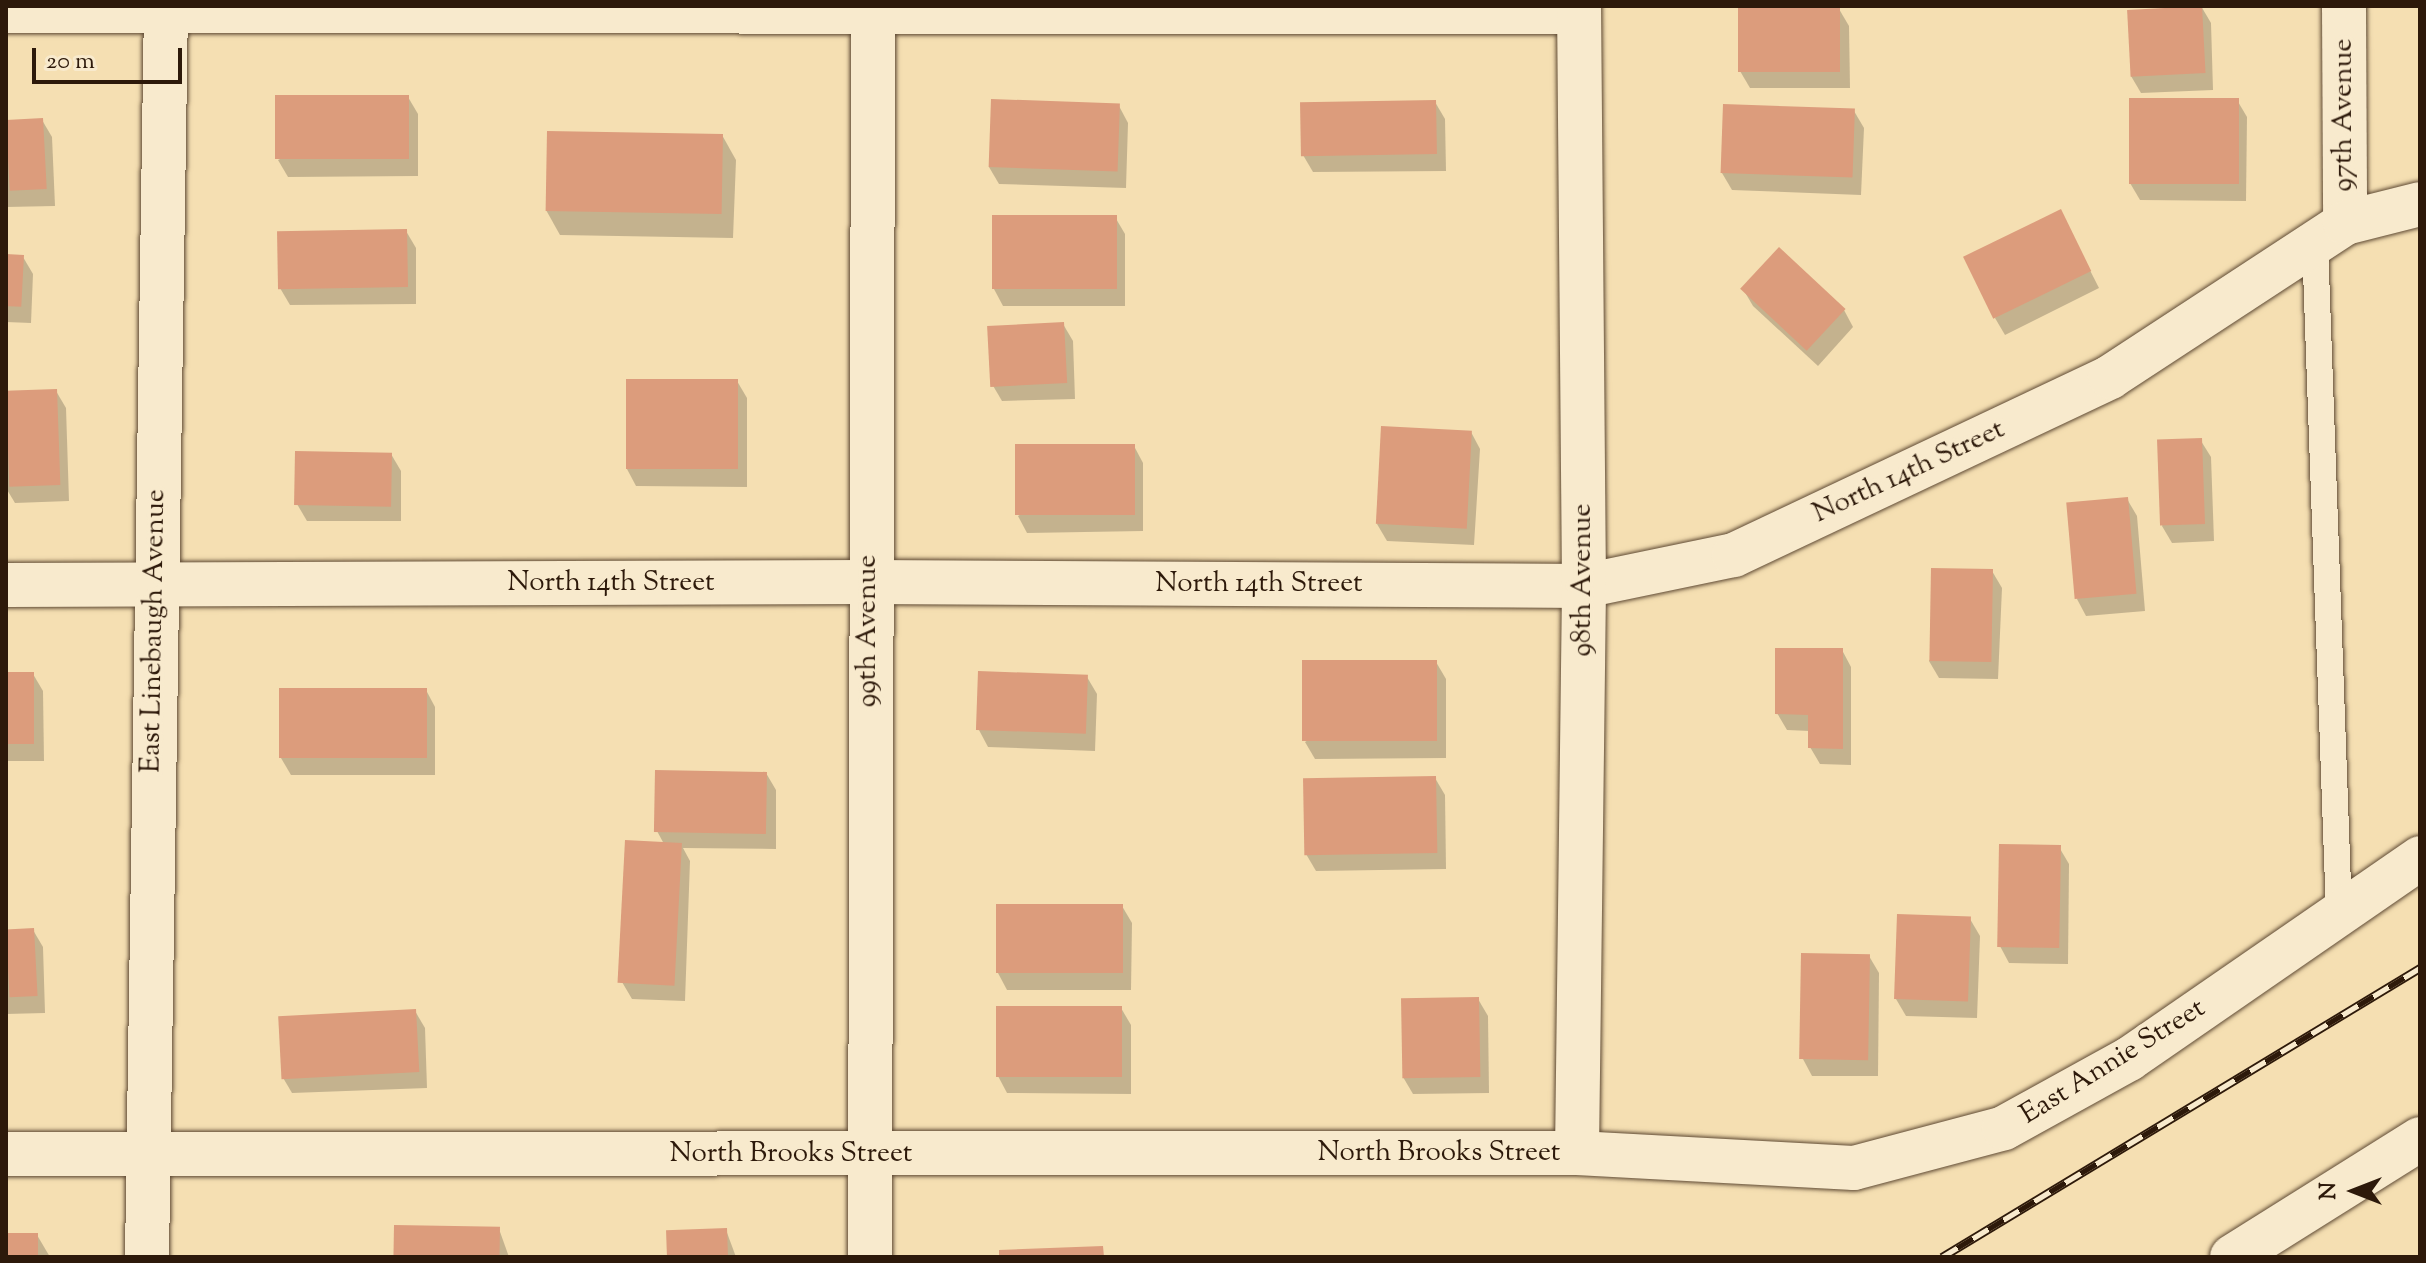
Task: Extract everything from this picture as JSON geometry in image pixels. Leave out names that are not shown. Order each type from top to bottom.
[{"type":"street","name":"97th Avenue","points":[[2330,233],[2344,6]]},
{"type":"street","name":"East Linebaugh Avenue","points":[[147,1257],[154,586],[166,9]]},
{"type":"street","name":"99th Avenue","points":[[870,1257],[868,582],[873,9]]},
{"type":"street","points":[[6,11],[1579,9]]},
{"type":"street","name":"98th Avenue","points":[[1577,1153],[1584,586],[1579,9]]},
{"type":"street","name":"North 14th Street","points":[[6,585],[868,582],[1584,586],[1734,555],[2110,377],[2330,233],[2420,204]]},
{"type":"street","name":"East Annie Street","points":[[1577,1153],[1854,1168],[2004,1128],[2129,1059],[2420,858]]},
{"type":"street","points":[[2232,1257],[2420,1139]]},
{"type":"street","name":"North Brooks Street","points":[[6,1154],[1577,1153]]},
{"type":"lane","points":[[2330,233],[2339,914]]},
{"type":"building","points":[[2202,6],[2206,73],[2131,77],[2127,10]]},
{"type":"building","points":[[1738,7],[1840,7],[1840,72],[1738,72]]},
{"type":"building","points":[[275,95],[409,95],[409,159],[275,159]]},
{"type":"building","points":[[2129,98],[2239,98],[2239,184],[2129,184]]},
{"type":"building","points":[[991,99],[1120,104],[1118,171],[989,167]]},
{"type":"building","points":[[1436,100],[1437,154],[1301,156],[1300,102]]},
{"type":"building","points":[[1723,104],[1855,109],[1853,178],[1721,173]]},
{"type":"building","points":[[43,118],[47,189],[10,191],[6,120]]},
{"type":"building","points":[[547,131],[723,134],[722,214],[546,211]]},
{"type":"building","points":[[2061,209],[2091,271],[1993,319],[1963,257]]},
{"type":"building","points":[[992,215],[1117,215],[1117,289],[992,289]]},
{"type":"building","points":[[407,229],[408,287],[278,289],[277,231]]},
{"type":"building","points":[[1779,247],[1846,309],[1807,351],[1740,289]]},
{"type":"building","points":[[6,254],[24,255],[21,307],[6,306]]},
{"type":"building","points":[[1064,322],[1067,383],[990,387],[987,326]]},
{"type":"building","points":[[626,379],[738,379],[738,469],[626,469]]},
{"type":"building","points":[[57,389],[60,485],[9,487],[6,391]]},
{"type":"building","points":[[1381,426],[1472,431],[1467,529],[1376,524]]},
{"type":"building","points":[[2202,438],[2205,524],[2160,526],[2157,440]]},
{"type":"building","points":[[1015,444],[1135,444],[1135,515],[1015,515]]},
{"type":"building","points":[[295,451],[392,453],[391,507],[294,505]]},
{"type":"building","points":[[2128,497],[2136,594],[2075,599],[2066,502]]},
{"type":"building","points":[[1931,568],[1993,569],[1991,662],[1929,661]]},
{"type":"building","points":[[1775,648],[1843,648],[1843,749],[1808,748],[1808,715],[1775,714]]},
{"type":"building","points":[[1302,660],[1437,660],[1437,741],[1302,741]]},
{"type":"building","points":[[978,671],[1088,675],[1086,734],[976,730]]},
{"type":"building","points":[[6,672],[34,672],[34,744],[6,744]]},
{"type":"building","points":[[279,688],[427,688],[427,758],[279,758]]},
{"type":"building","points":[[655,770],[767,772],[766,834],[654,832]]},
{"type":"building","points":[[1436,776],[1437,853],[1304,855],[1303,778]]},
{"type":"building","points":[[625,840],[682,843],[674,986],[618,983]]},
{"type":"building","points":[[1999,844],[2061,845],[2059,948],[1997,947]]},
{"type":"building","points":[[996,904],[1123,904],[1123,973],[996,973]]},
{"type":"building","points":[[1897,914],[1971,917],[1968,1002],[1894,999]]},
{"type":"building","points":[[34,928],[38,996],[10,997],[6,929]]},
{"type":"building","points":[[1801,953],[1870,954],[1868,1060],[1799,1059]]},
{"type":"building","points":[[1479,997],[1480,1077],[1402,1078],[1401,998]]},
{"type":"building","points":[[996,1006],[1122,1006],[1122,1077],[996,1077]]},
{"type":"building","points":[[416,1009],[419,1072],[281,1079],[278,1016]]},
{"type":"building","points":[[394,1225],[500,1227],[499,1257],[393,1257]]},
{"type":"building","points":[[727,1228],[728,1257],[667,1257],[666,1230]]},
{"type":"building","points":[[6,1233],[38,1233],[38,1257],[6,1257]]},
{"type":"building","points":[[1103,1246],[1104,1257],[999,1257],[999,1250]]},
{"type":"railway","points":[[1942,1257],[2420,968]]}]
